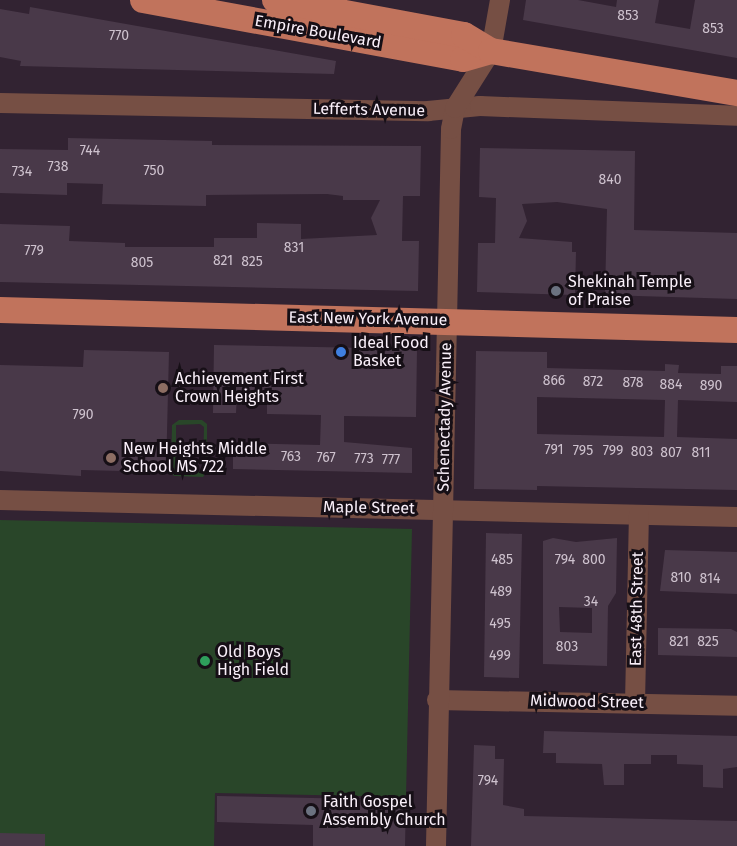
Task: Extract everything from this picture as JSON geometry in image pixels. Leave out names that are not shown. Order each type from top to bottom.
[{"type":"main road","name":"Empire Boulevard","points":[[143,0],[463,59],[491,51]]},
{"type":"main road","name":"Empire Boulevard","points":[[275,0],[464,35],[491,51],[737,93]]},
{"type":"main road","name":"East New York Avenue","points":[[0,310],[737,330]]},
{"type":"street","name":"Schenectady Avenue","points":[[436,846],[437,700],[451,129],[455,108],[491,51],[500,0]]},
{"type":"street","name":"Lefferts Avenue","points":[[0,103],[428,111],[455,108],[656,110],[737,116]]},
{"type":"street","name":"Maple Street","points":[[0,500],[737,517]]},
{"type":"street","name":"East 48th Street","points":[[634,703],[639,515]]},
{"type":"street","name":"Midwood Street","points":[[437,700],[737,706]]},
{"type":"green space","points":[[179,420],[202,420],[207,424],[207,471],[203,477],[174,476],[171,472],[172,425]],"holes":[[[200,424],[204,427],[203,471],[176,472],[176,425]]]},
{"type":"green space","name":"Old Boys High Field","points":[[0,520],[412,529],[406,797],[215,793],[214,846],[0,846]]},
{"type":"building","points":[[526,0],[578,0],[616,7],[617,0],[659,0],[655,23],[690,29],[695,0],[737,0],[737,58],[523,20]]},
{"type":"building","points":[[30,7],[336,61],[334,74],[20,66],[21,61],[0,57],[0,9],[29,14]]},
{"type":"building","points":[[68,138],[212,141],[212,145],[421,146],[420,196],[403,196],[402,241],[419,241],[418,291],[0,282],[0,224],[70,226],[69,241],[125,243],[125,247],[214,247],[214,238],[257,238],[257,223],[301,224],[301,239],[377,235],[371,218],[380,200],[343,200],[343,196],[327,194],[206,195],[206,206],[102,204],[103,184],[67,183],[67,195],[0,193],[0,149],[68,150]]},
{"type":"building","points":[[480,148],[635,151],[634,230],[737,233],[737,299],[605,295],[607,209],[557,202],[522,204],[527,221],[519,238],[572,242],[572,252],[576,252],[575,295],[477,292],[478,243],[495,243],[496,198],[479,197]]},
{"type":"building","points":[[214,345],[417,349],[416,417],[344,416],[344,442],[412,448],[412,473],[233,469],[233,443],[320,445],[321,415],[267,414],[267,394],[237,393],[236,413],[213,413]]},
{"type":"building","points":[[84,350],[169,352],[166,472],[81,470],[81,476],[0,471],[0,365],[83,367]]},
{"type":"building","points":[[476,351],[547,352],[547,368],[665,371],[665,364],[679,365],[678,373],[721,374],[721,366],[737,366],[737,402],[678,400],[677,437],[737,439],[737,490],[537,486],[537,490],[474,489]],"holes":[[[537,397],[665,400],[664,437],[537,434]]]},
{"type":"building","points":[[486,533],[522,534],[519,678],[484,677]]},
{"type":"building","points":[[553,538],[576,542],[617,538],[616,593],[608,606],[607,666],[543,664],[543,541]],"holes":[[[559,607],[592,608],[592,633],[560,632]]]},
{"type":"building","points":[[665,550],[737,552],[737,594],[660,591]]},
{"type":"building","points":[[658,628],[731,629],[737,632],[737,657],[658,655]]},
{"type":"building","points":[[544,731],[737,736],[737,767],[723,769],[723,788],[703,787],[703,765],[677,764],[677,755],[651,755],[651,764],[624,764],[624,785],[604,785],[602,764],[556,763],[556,753],[543,753]]},
{"type":"building","points":[[474,745],[495,746],[495,759],[504,759],[503,805],[524,809],[524,816],[737,821],[737,846],[471,846]]},
{"type":"building","name":"Faith Gospel Assembly Church","points":[[217,796],[406,800],[405,846],[313,846],[313,825],[217,822]]},
{"type":"building","points":[[0,833],[45,834],[45,846],[0,846]]},
{"type":"place","name":"Shekinah Temple of Praise","points":[[556,291]]},
{"type":"place","name":"Ideal Food Basket","points":[[341,352]]},
{"type":"place","name":"Achievement First Crown Heights","points":[[163,388]]},
{"type":"place","name":"New Heights Middle School MS 722","points":[[111,458]]},
{"type":"place","name":"Old Boys High Field","points":[[205,661]]},
{"type":"place","name":"Faith Gospel Assembly Church","points":[[311,811]]}]
